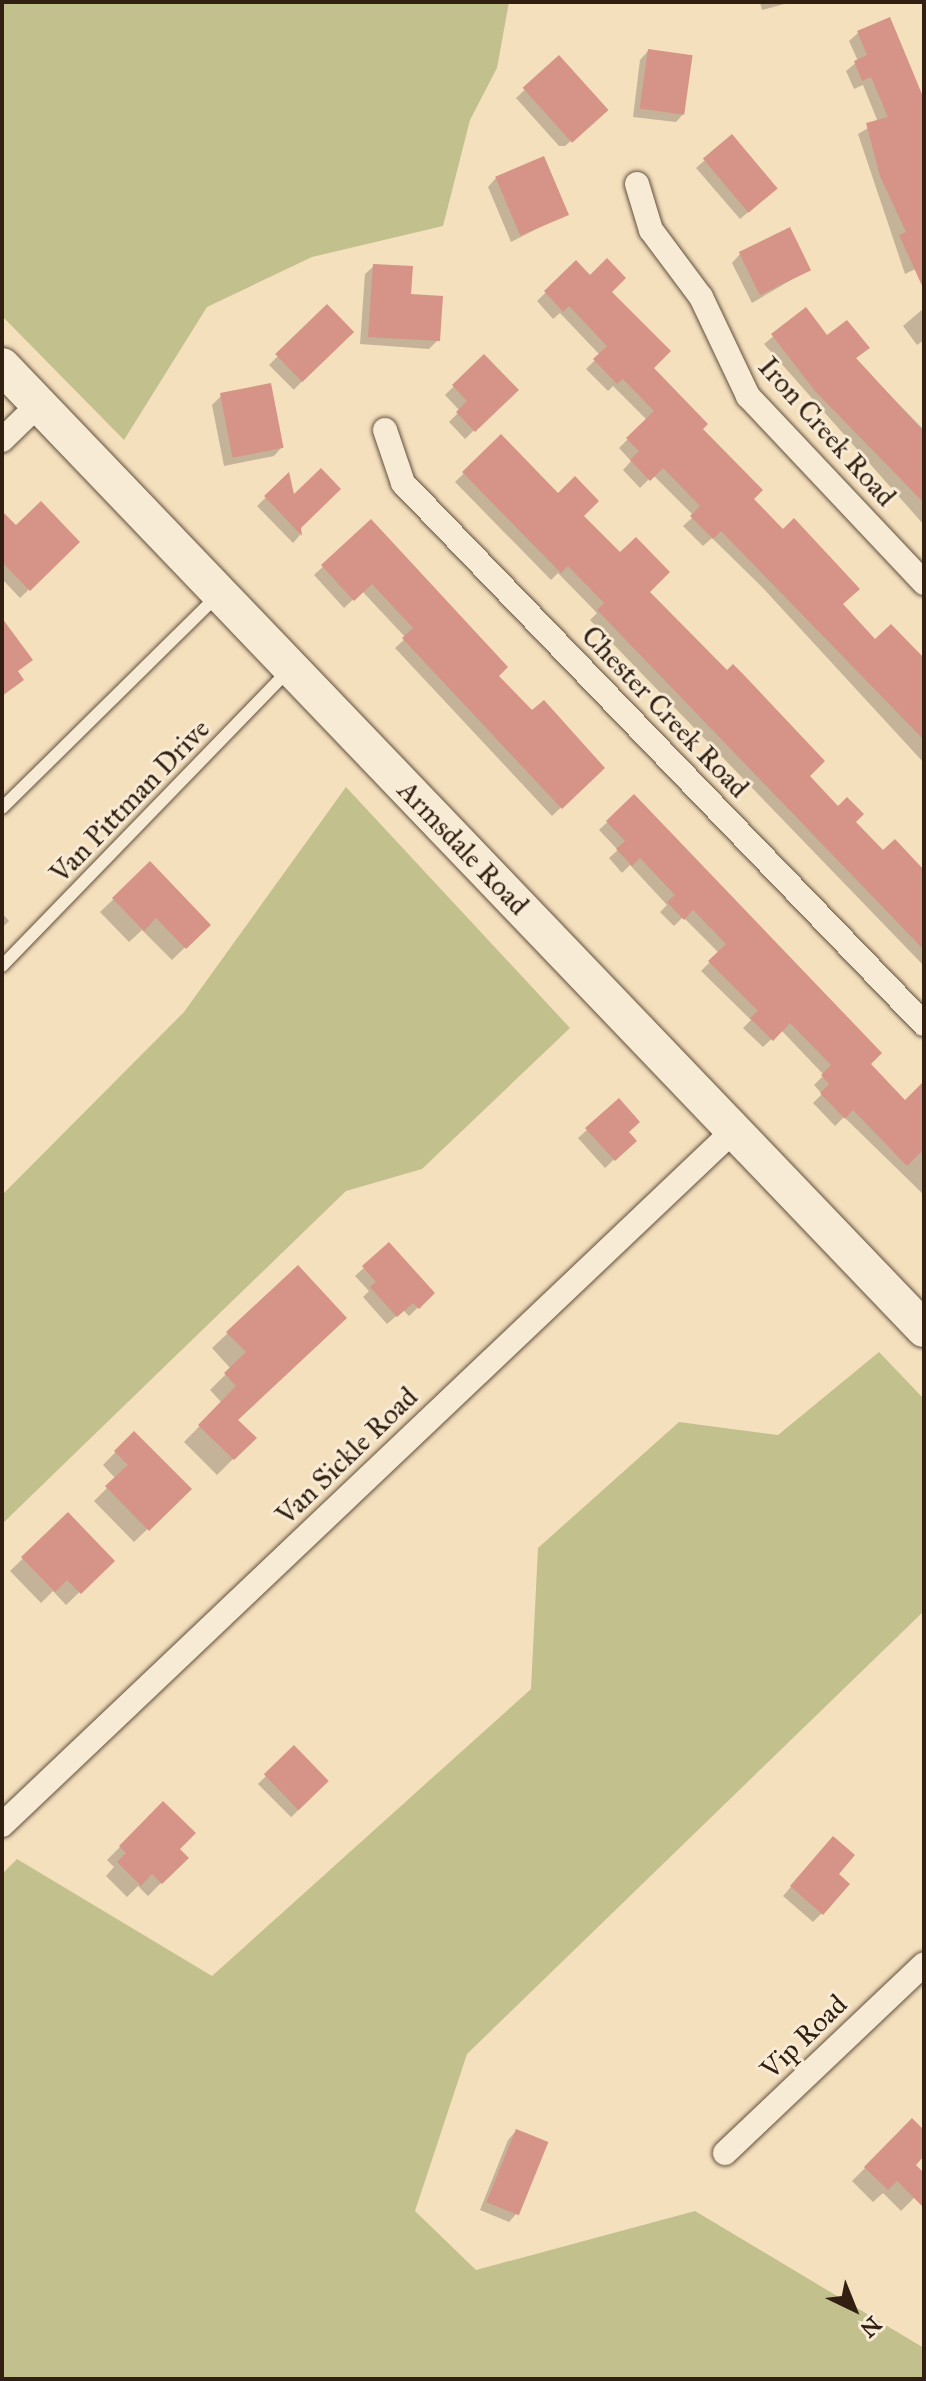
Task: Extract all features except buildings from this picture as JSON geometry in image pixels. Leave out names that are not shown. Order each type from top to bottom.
[{"type":"street","name":"Iron Creek Road","points":[[637,184],[651,230],[701,297],[748,396],[924,583]]},
{"type":"street","points":[[2,440],[15,387]]},
{"type":"street","name":"Armsdale Road","points":[[15,387],[220,594],[924,1329]]},
{"type":"street","name":"Chester Creek Road","points":[[385,430],[403,483],[924,1024]]},
{"type":"street","name":"Van Sickle Road","points":[[2,1825],[734,1130]]},
{"type":"street","name":"Vip Road","points":[[725,2153],[924,1964]]},
{"type":"lane","points":[[2,808],[220,594]]},
{"type":"lane","name":"Van Pittman Drive","points":[[2,966],[291,668]]},
{"type":"shaded area","points":[[2,2],[509,2],[497,68],[470,120],[443,226],[312,257],[207,307],[124,440],[2,316]]},
{"type":"shaded area","points":[[346,787],[570,1028],[422,1169],[346,1191],[2,1524],[2,1195],[184,1012]]},
{"type":"shaded area","points":[[879,1352],[924,1399],[924,1611],[467,2054],[415,2211],[476,2270],[695,2211],[924,2348],[924,2379],[2,2379],[2,1874],[17,1859],[212,1976],[531,1689],[538,1548],[679,1422],[778,1435]]}]
